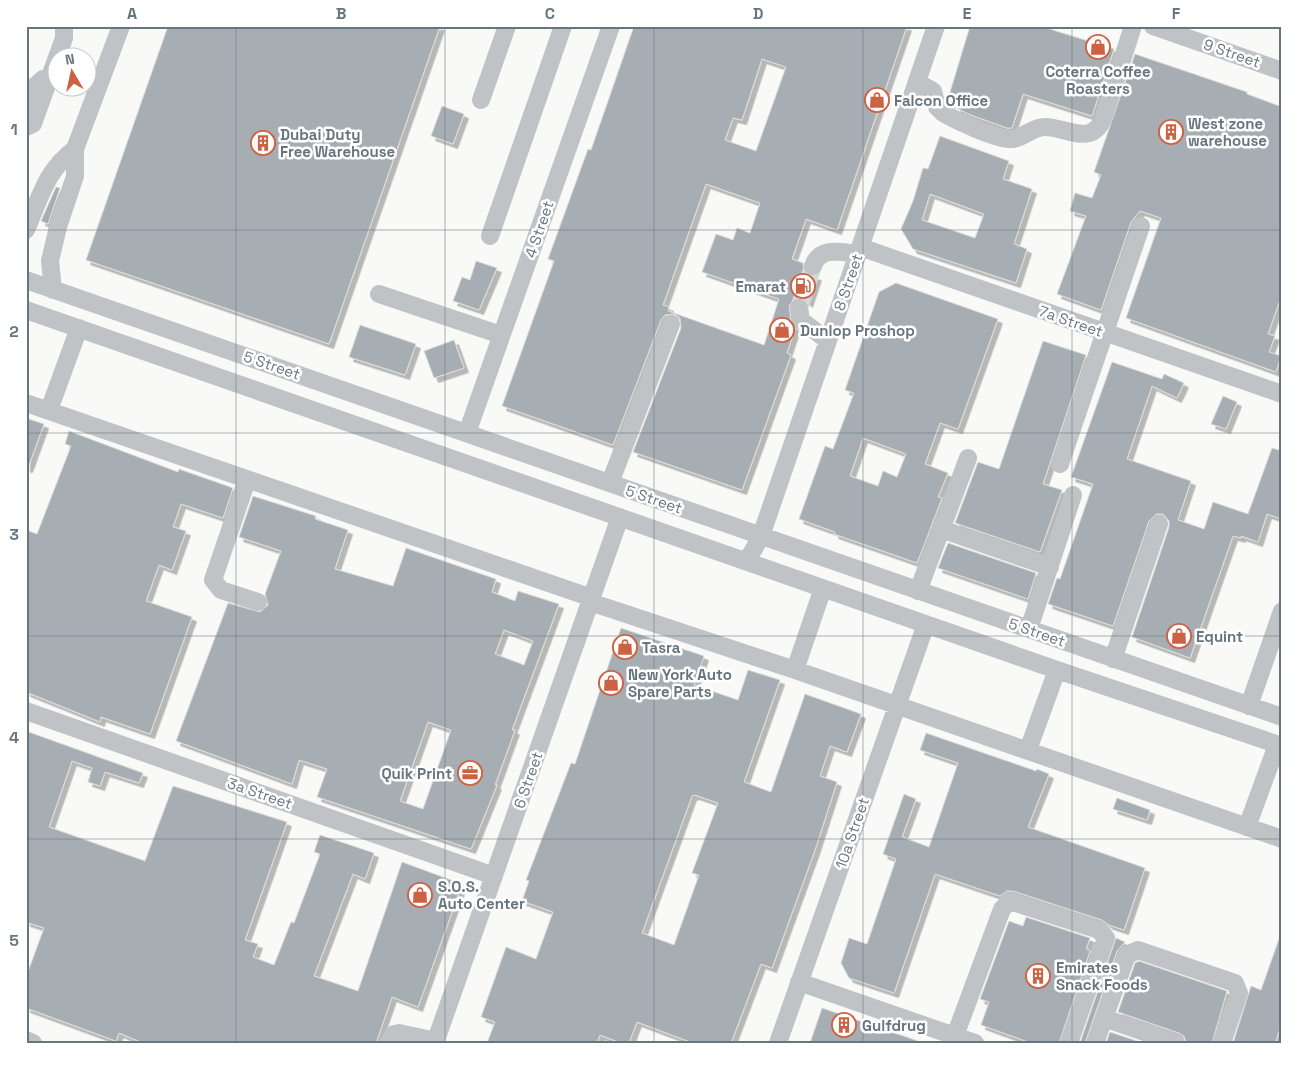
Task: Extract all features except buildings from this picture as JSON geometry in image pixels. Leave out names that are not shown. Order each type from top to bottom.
[{"type":"street","points":[[60,48],[64,38],[64,26]]},
{"type":"street","points":[[53,290],[50,261],[58,227],[73,183],[75,149],[121,26]]},
{"type":"street","points":[[481,100],[507,26]]},
{"type":"street","points":[[490,236],[563,26]]},
{"type":"street","name":"4 Street","points":[[467,433],[611,26]]},
{"type":"street","name":"8 Street","points":[[744,561],[754,550],[761,536],[936,26]]},
{"type":"street","points":[[917,82],[933,91],[937,107],[943,113],[1003,138],[1017,138],[1042,127],[1088,134],[1097,129],[1103,119],[1133,26]]},
{"type":"street","name":"9 Street","points":[[1153,26],[1282,71]]},
{"type":"street","points":[[26,102],[37,83],[48,79]]},
{"type":"street","points":[[26,127],[33,124],[48,83]]},
{"type":"street","points":[[26,230],[47,179],[54,167],[75,149]]},
{"type":"street","points":[[1060,464],[1142,226]]},
{"type":"street","name":"7a Street","points":[[814,266],[816,259],[826,252],[859,251],[1105,332],[1282,394]]},
{"type":"street","name":"5 Street","points":[[26,280],[1282,717]]},
{"type":"street","points":[[379,294],[501,335]]},
{"type":"street","points":[[799,308],[801,320],[828,341]]},
{"type":"street","name":"5 Street","points":[[26,310],[1279,746]]},
{"type":"street","points":[[610,483],[671,324]]},
{"type":"street","points":[[49,410],[79,328]]},
{"type":"street","points":[[26,403],[1282,839]]},
{"type":"street","points":[[918,591],[968,458]]},
{"type":"street","points":[[247,480],[214,580],[221,590],[258,602]]},
{"type":"street","points":[[1029,629],[1073,495]]},
{"type":"street","name":"6 Street","points":[[435,1042],[620,517]]},
{"type":"street","points":[[1113,659],[1159,524]]},
{"type":"street","points":[[941,529],[1050,567]]},
{"type":"street","points":[[795,670],[823,588]]},
{"type":"street","points":[[1249,706],[1282,611]]},
{"type":"street","name":"10a Street","points":[[778,1043],[926,624]]},
{"type":"street","points":[[1028,750],[1057,670]]},
{"type":"street","name":"3a Street","points":[[26,711],[494,876]]},
{"type":"street","points":[[1247,827],[1279,746]]},
{"type":"street","points":[[955,1036],[1002,909],[1010,901],[1099,930],[1106,938],[1069,1043]]},
{"type":"street","points":[[1095,1043],[1128,955],[1138,950],[1235,982],[1240,993],[1222,1043]]},
{"type":"street","points":[[799,982],[975,1043]]},
{"type":"street","points":[[1104,1018],[1176,1043]]},
{"type":"street","points":[[388,1043],[394,1034],[399,1033],[435,1042]]},
{"type":"street","points":[[26,1040],[33,1043]]},
{"type":"tunnel","points":[[799,308],[813,266]]},
{"type":"place","name":"Coterra Coffee Roasters","points":[[1098,47]]},
{"type":"place","name":"Falcon Office","points":[[877,100]]},
{"type":"place","name":"West zone warehouse","points":[[1171,132]]},
{"type":"place","name":"Dubai Duty Free Warehouse","points":[[263,143]]},
{"type":"place","name":"Emarat","points":[[803,286]]},
{"type":"place","name":"Dunlop Proshop","points":[[782,330]]},
{"type":"place","name":"Equint","points":[[1179,636]]},
{"type":"place","name":"Tasra","points":[[625,647]]},
{"type":"place","name":"New York Auto Spare Parts","points":[[611,683]]},
{"type":"place","name":"Quik Print","points":[[470,773]]},
{"type":"place","name":"S.O.S. Auto Center","points":[[420,895]]},
{"type":"place","name":"Emirates Snack Foods","points":[[1038,976]]},
{"type":"place","name":"Gulfdrug","points":[[844,1025]]}]
